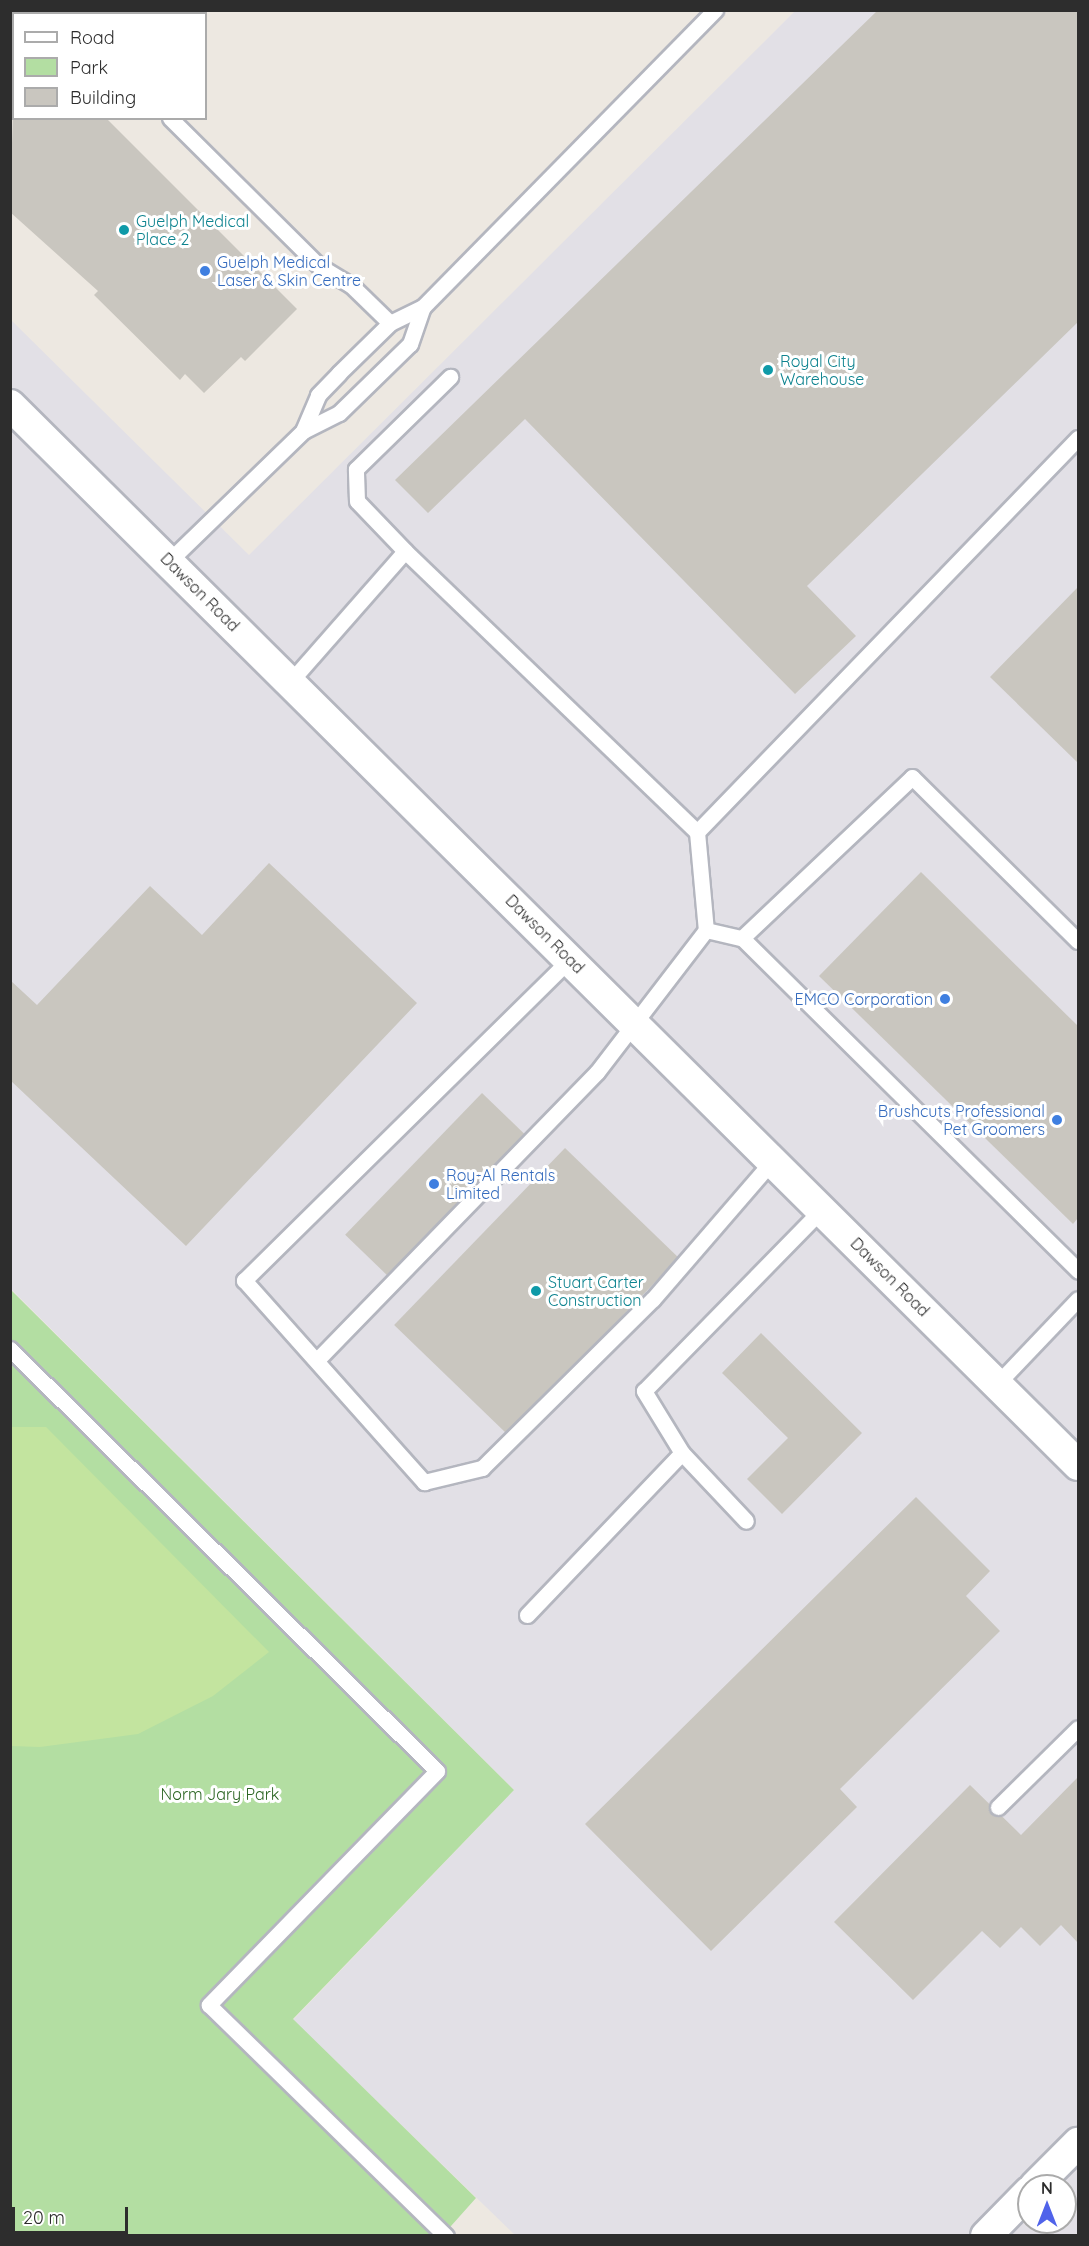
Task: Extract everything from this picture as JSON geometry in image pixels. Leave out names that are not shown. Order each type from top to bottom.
[{"type":"street","name":"Dawson Road","points":[[10,405],[1078,1465]]},
{"type":"street","points":[[1047,2174],[1078,2143]]},
{"type":"street","points":[[986,2235],[1017,2204]]},
{"type":"lane","points":[[303,431],[318,395],[390,323],[423,307],[716,10]]},
{"type":"lane","points":[[172,120],[319,266],[351,285],[390,323]]},
{"type":"lane","points":[[169,561],[303,431],[339,414],[410,344],[423,307]]},
{"type":"lane","points":[[317,1360],[597,1072],[636,1025],[706,930],[697,832],[405,551],[357,501],[356,469],[450,377]]},
{"type":"lane","points":[[697,832],[1078,438]]},
{"type":"lane","points":[[290,682],[405,551]]},
{"type":"lane","points":[[742,938],[912,777],[1078,941]]},
{"type":"lane","points":[[706,930],[742,938],[1078,1271]]},
{"type":"lane","points":[[570,959],[244,1280],[424,1482],[482,1468],[653,1299],[772,1161]]},
{"type":"lane","points":[[746,1521],[682,1453],[644,1391],[822,1209]]},
{"type":"lane","points":[[997,1384],[1078,1299]]},
{"type":"lane","points":[[10,1349],[437,1771],[208,2006],[446,2235]]},
{"type":"lane","points":[[527,1615],[682,1453]]},
{"type":"lane","points":[[998,1807],[1078,1728]]},
{"type":"shaded area","points":[[795,11],[1078,11],[1078,2235],[515,2235],[293,2020],[514,1790],[11,1289],[10,319],[249,555]]},
{"type":"green space","name":"Norm Jary Park","points":[[10,1289],[514,1790],[293,2019],[476,2198],[443,2235],[11,2235]]},
{"type":"green space","points":[[11,1427],[46,1427],[269,1652],[213,1696],[138,1734],[40,1747],[11,1746]]},
{"type":"building","name":"Royal City Warehouse","points":[[878,10],[1078,10],[1078,322],[807,586],[856,636],[795,694],[525,419],[428,513],[395,480]]},
{"type":"building","name":"Guelph Medical Place 2","points":[[13,120],[108,120],[297,309],[245,361],[241,357],[204,393],[185,374],[180,380],[94,295],[98,291],[10,212]]},
{"type":"building","points":[[1078,587],[1078,763],[990,677]]},
{"type":"building","points":[[269,863],[417,1003],[186,1246],[10,1080],[10,980],[37,1005],[150,886],[202,935]]},
{"type":"building","points":[[921,872],[1078,1026],[1078,1218],[1073,1224],[819,976]]},
{"type":"building","name":"Roy-Al Rentals Limited","points":[[482,1093],[524,1134],[388,1276],[345,1235]]},
{"type":"building","name":"Stuart Carter Construction","points":[[565,1148],[679,1258],[508,1435],[394,1325]]},
{"type":"building","points":[[761,1333],[862,1433],[782,1514],[747,1479],[788,1438],[722,1373]]},
{"type":"building","points":[[916,1497],[990,1571],[966,1596],[1000,1631],[840,1789],[857,1807],[711,1951],[585,1824]]},
{"type":"building","points":[[1078,1777],[1078,1943],[1061,1925],[1040,1946],[1021,1927],[1000,1948],[982,1931],[913,2000],[834,1922],[970,1785],[1021,1835]]},
{"type":"place","name":"Guelph Medical Place 2","points":[[124,230]]},
{"type":"place","name":"Guelph Medical Laser & Skin Centre","points":[[205,271]]},
{"type":"place","name":"Royal City Warehouse","points":[[768,370]]},
{"type":"place","name":"EMCO Corporation","points":[[945,999]]},
{"type":"place","name":"Brushcuts Professional Pet Groomers","points":[[1057,1120]]},
{"type":"place","name":"Roy-Al Rentals Limited","points":[[434,1184]]},
{"type":"place","name":"Stuart Carter Construction","points":[[536,1291]]}]
